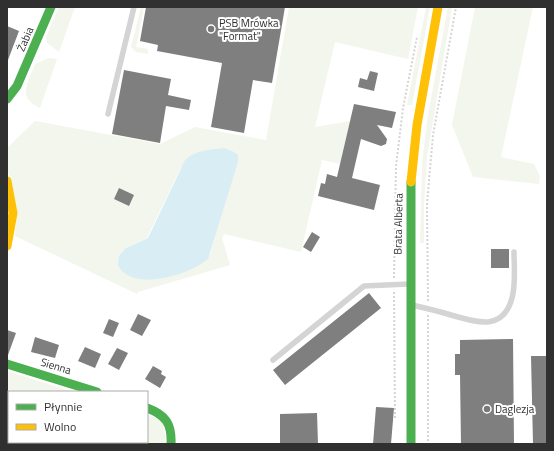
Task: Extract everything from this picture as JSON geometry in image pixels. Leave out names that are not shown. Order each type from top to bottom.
[{"type":"street","name":"Żabia","points":[[7,99],[17,86],[51,7]]},
{"type":"street","name":"Brata Alberta","points":[[411,444],[409,213],[417,125],[438,7]]},
{"type":"street","points":[[7,181],[13,213],[7,246]]},
{"type":"street","name":"Sienna","points":[[7,364],[94,391]]},
{"type":"street","points":[[148,408],[164,415],[169,421],[171,426],[171,444]]},
{"type":"lane","points":[[108,114],[134,7]]},
{"type":"lane","points":[[410,304],[480,323],[493,321],[501,317],[508,308],[512,298],[514,252]]},
{"type":"lane","points":[[273,360],[364,286],[410,284]]},
{"type":"path","points":[[428,444],[427,204],[433,135],[456,7]]},
{"type":"path","points":[[395,420],[394,284],[396,166],[403,108],[417,37]]},
{"type":"shaded area","points":[[59,7],[75,7],[59,52],[47,43],[46,37]]},
{"type":"shaded area","points":[[141,7],[144,7],[136,47],[148,49],[148,54],[136,52],[131,47]]},
{"type":"shaded area","points":[[289,7],[418,7],[408,59],[335,42],[315,127],[350,121],[340,164],[322,160],[301,252],[224,234],[222,238],[230,265],[138,292],[137,294],[15,236],[17,209],[7,168],[7,148],[35,121],[160,144],[195,127],[266,140]],"holes":[[[181,167],[216,231],[211,252],[203,263],[157,279],[126,248],[147,238]]]},
{"type":"shaded area","points":[[426,7],[430,7],[412,105],[407,105]]},
{"type":"shaded area","points":[[448,7],[452,7],[427,157],[424,204],[424,243],[420,243],[422,165],[427,120]]},
{"type":"shaded area","points":[[475,7],[533,7],[501,157],[534,164],[540,176],[539,184],[473,177],[452,125]]},
{"type":"shaded area","points":[[49,58],[57,59],[40,108],[28,99],[26,89],[35,64]]},
{"type":"shaded area","points":[[7,371],[71,391],[8,391],[8,443],[148,443],[148,415],[163,421],[166,444],[7,444]]},
{"type":"water","points":[[224,148],[238,155],[238,162],[208,259],[188,271],[161,278],[147,280],[135,278],[125,273],[118,265],[119,256],[126,248],[148,238],[185,160],[198,152]]},
{"type":"building","points":[[146,7],[285,7],[272,83],[253,80],[244,133],[211,127],[222,63],[157,51],[158,45],[140,41]]},
{"type":"building","points":[[7,26],[19,31],[8,60],[7,60]]},
{"type":"building","points":[[124,70],[171,79],[168,95],[191,100],[189,110],[166,106],[160,143],[112,134]]},
{"type":"building","points":[[370,71],[378,73],[374,91],[358,87],[360,78],[367,80]]},
{"type":"building","points":[[354,104],[396,112],[392,128],[377,125],[387,139],[386,144],[381,146],[361,139],[352,178],[380,185],[374,210],[318,196],[321,183],[325,184],[327,174],[337,177]]},
{"type":"building","points":[[119,188],[134,195],[129,206],[114,199]]},
{"type":"building","points":[[312,232],[320,237],[311,252],[303,247]]},
{"type":"building","points":[[491,249],[509,249],[509,268],[491,268]]},
{"type":"building","points":[[369,293],[381,308],[285,385],[273,370]]},
{"type":"building","points":[[138,314],[151,320],[142,336],[130,330]]},
{"type":"building","points":[[109,319],[119,323],[113,337],[103,333]]},
{"type":"building","points":[[7,330],[16,333],[8,355],[7,355]]},
{"type":"building","points":[[35,337],[59,345],[55,358],[31,352]]},
{"type":"building","name":"Daglezja","points":[[513,339],[514,444],[461,444],[460,375],[455,375],[455,354],[460,354],[460,340]]},
{"type":"building","points":[[85,347],[101,354],[95,368],[78,361]]},
{"type":"building","points":[[117,348],[128,353],[119,370],[108,364]]},
{"type":"building","points":[[531,356],[547,356],[547,444],[533,444]]},
{"type":"building","points":[[153,366],[162,371],[161,374],[166,377],[160,388],[145,379]]},
{"type":"building","points":[[376,407],[394,408],[391,444],[373,444]]},
{"type":"building","points":[[317,413],[318,444],[280,444],[280,414]]},
{"type":"traffic: fast","points":[[7,99],[17,86],[51,7]]},
{"type":"traffic: fast","points":[[411,182],[411,444]]},
{"type":"traffic: fast","points":[[7,364],[94,391]]},
{"type":"traffic: fast","points":[[148,408],[159,414],[166,421],[169,426],[171,444]]},
{"type":"traffic: slow","points":[[411,182],[417,125],[438,7]]},
{"type":"traffic: slow","points":[[7,181],[13,213],[7,246]]},
{"type":"place","name":"PSB Mrówka \"Format\"","points":[[211,29]]},
{"type":"place","name":"Daglezja","points":[[487,409]]}]
